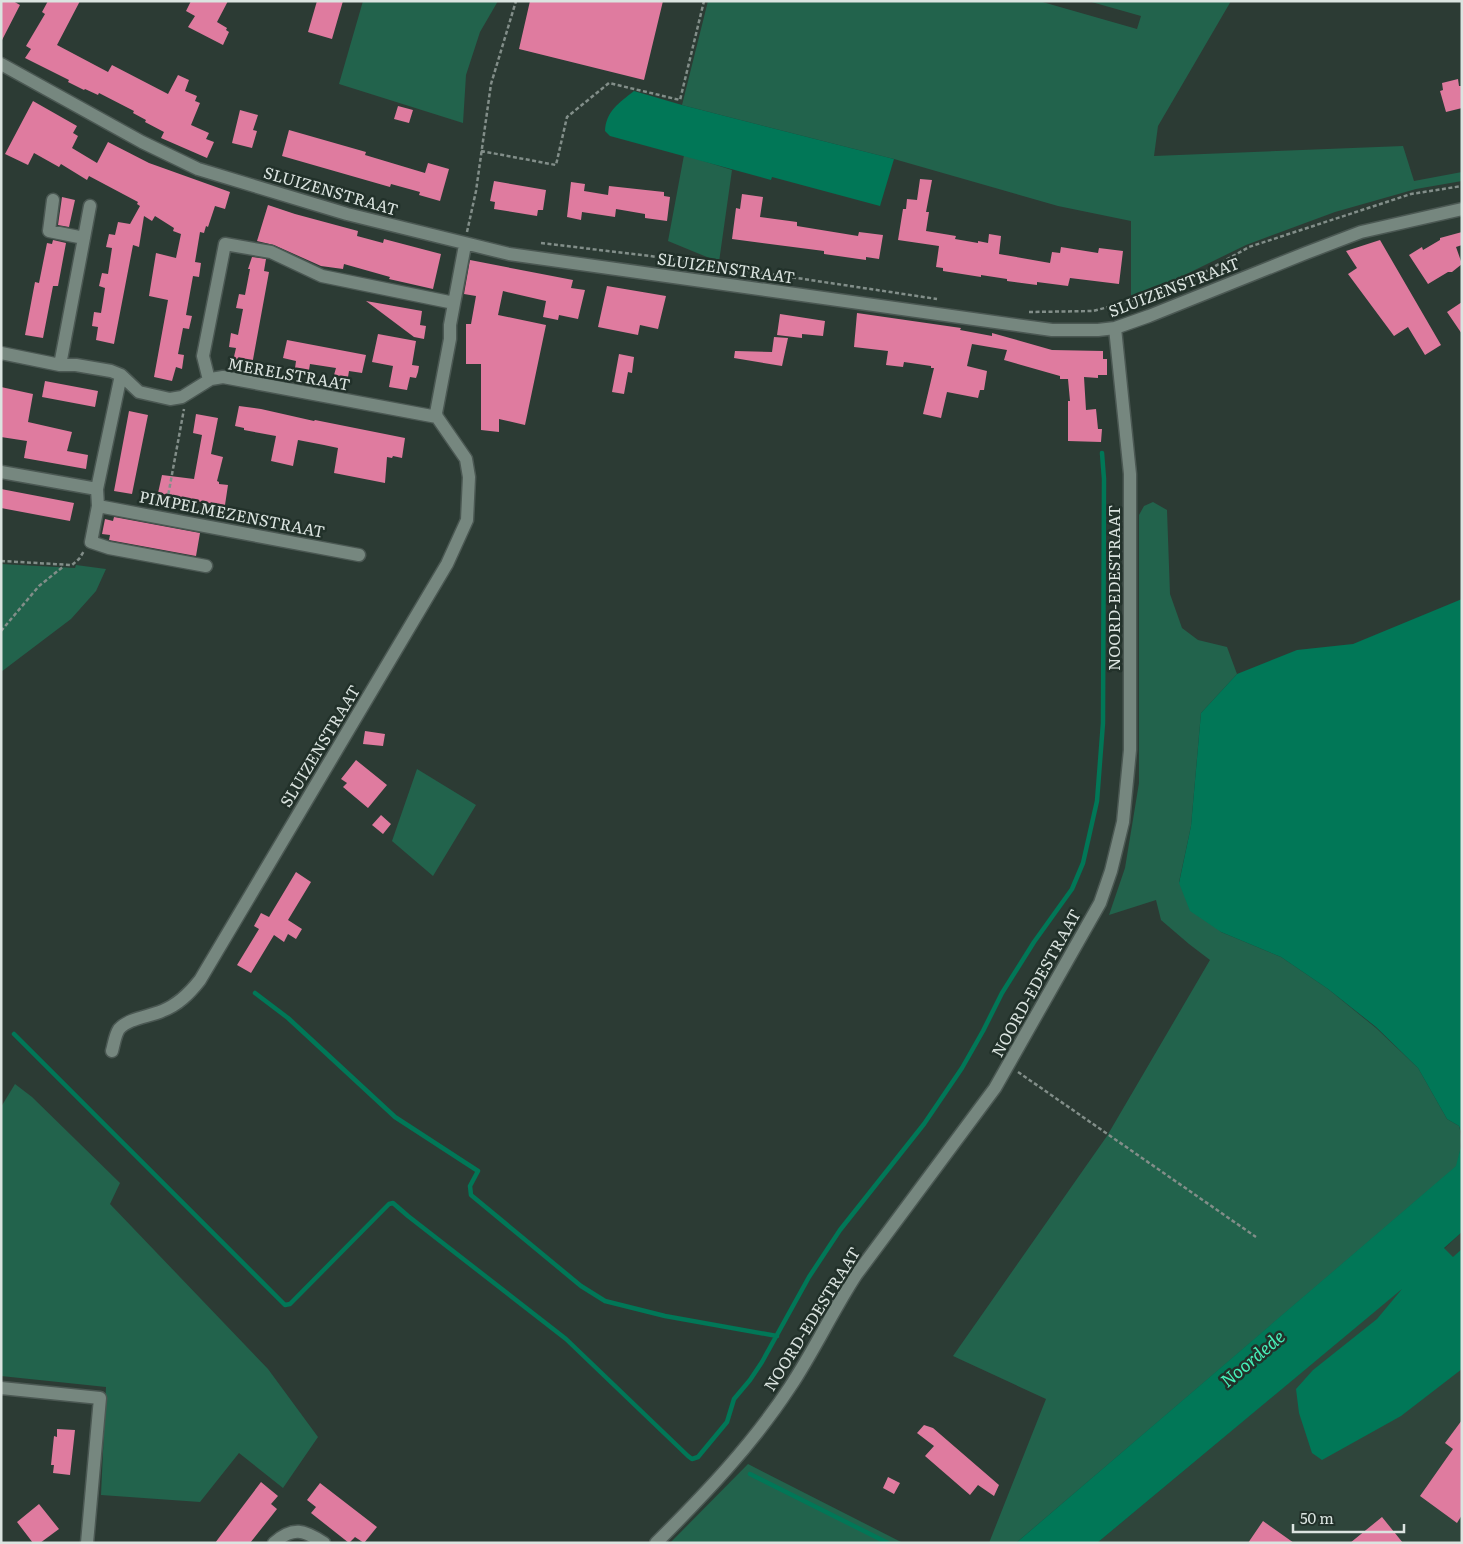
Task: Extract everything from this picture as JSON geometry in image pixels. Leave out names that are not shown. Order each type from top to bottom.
[{"type":"street","name":"SLUIZENSTRAAT","points":[[1,64],[142,142],[198,169],[347,214],[465,244],[517,255],[1052,330],[1115,328],[1361,232],[1462,209]]},
{"type":"street","points":[[52,200],[49,231],[84,238]]},
{"type":"street","points":[[60,364],[90,206]]},
{"type":"street","points":[[209,380],[202,356],[225,244],[270,252],[322,276],[454,304]]},
{"type":"street","points":[[436,417],[465,244]]},
{"type":"street","name":"NOORD-EDESTRAAT","points":[[656,1543],[742,1453],[791,1386],[856,1275],[969,1126],[995,1088],[1100,903],[1117,850],[1126,797],[1131,715],[1129,646],[1130,474],[1115,328]]},
{"type":"street","points":[[1,353],[60,364],[76,364],[121,375],[132,387],[142,393],[170,399],[182,397]]},
{"type":"street","points":[[121,375],[97,489],[98,506],[90,542],[109,548],[206,566]]},
{"type":"street","name":"MERELSTRAAT","points":[[182,397],[217,377],[233,378],[436,417]]},
{"type":"street","name":"SLUIZENSTRAAT","points":[[112,1051],[118,1032],[128,1022],[172,1007],[191,992],[200,980],[447,564],[467,520],[469,477],[466,459],[436,417]]},
{"type":"street","points":[[1,472],[97,489]]},
{"type":"street","name":"PIMPELMEZENSTRAAT","points":[[98,506],[359,555]]},
{"type":"street","points":[[1,1388],[100,1398],[87,1543]]},
{"type":"street","points":[[274,1543],[284,1534],[297,1531],[309,1533],[324,1543]]},
{"type":"path","points":[[465,244],[491,84],[516,1]]},
{"type":"path","points":[[481,151],[556,165],[567,116],[609,83],[680,100],[704,1]]},
{"type":"path","points":[[1024,311],[1093,311],[1154,295],[1187,282],[1249,247],[1411,194],[1462,186]]},
{"type":"path","points":[[534,242],[650,256],[944,300]]},
{"type":"path","points":[[164,518],[182,424],[184,408],[182,397]]},
{"type":"path","points":[[1,561],[72,565],[79,559],[90,542]]},
{"type":"path","points":[[1,631],[39,586],[64,566]]},
{"type":"path","points":[[1009,1065],[1256,1237]]},
{"type":"shaded area","points":[[363,1],[498,1],[480,32],[466,75],[463,123],[339,84]]},
{"type":"shaded area","points":[[708,1],[1039,1],[1137,29],[1141,16],[1088,1],[1231,1],[1158,126],[1154,156],[1403,146],[1414,181],[1462,172],[1462,181],[1416,189],[1335,212],[1246,245],[1160,287],[1131,298],[1131,221],[1058,206],[894,159],[682,105]]},
{"type":"shaded area","points":[[684,155],[732,170],[719,262],[668,241]]},
{"type":"shaded area","points":[[1153,502],[1167,510],[1170,594],[1182,628],[1198,640],[1227,647],[1237,674],[1201,713],[1191,826],[1179,882],[1221,932],[1281,957],[1328,989],[1376,1028],[1418,1068],[1447,1119],[1459,1126],[1461,1136],[1460,1151],[1457,1166],[1016,1543],[989,1543],[1046,1399],[953,1356],[1107,1136],[1210,960],[1161,920],[1156,900],[1109,915],[1125,868],[1139,783],[1139,515],[1144,506]]},
{"type":"shaded area","points":[[1,564],[75,568],[76,565],[106,569],[96,591],[71,619],[1,672]]},
{"type":"shaded area","points":[[417,769],[476,805],[433,876],[392,841]]},
{"type":"shaded area","points":[[15,1084],[32,1097],[120,1183],[110,1204],[268,1369],[318,1437],[283,1488],[239,1453],[200,1502],[101,1495],[106,1387],[1,1376],[1,1107]]},
{"type":"shaded area","points":[[1462,1232],[1462,1543],[1097,1543],[1405,1286]]},
{"type":"shaded area","points":[[748,1464],[903,1543],[670,1543]]},
{"type":"water","points":[[634,91],[894,159],[880,206],[772,177],[771,180],[610,136],[605,131],[608,118],[618,104]]},
{"type":"water","points":[[1462,599],[1462,1135],[1459,1126],[1447,1119],[1418,1068],[1376,1027],[1328,989],[1281,957],[1221,932],[1190,911],[1179,883],[1191,826],[1201,713],[1237,674],[1297,650],[1353,644]]},
{"type":"water","name":"Noordede","points":[[1462,1142],[1462,1232],[1444,1248],[1453,1257],[1462,1249],[1462,1369],[1401,1416],[1322,1460],[1312,1453],[1299,1413],[1296,1389],[1313,1370],[1377,1319],[1402,1289],[1097,1543],[1016,1543],[1456,1166]]},
{"type":"building","points":[[1,1],[13,1],[20,5],[1,42]]},
{"type":"building","points":[[48,1],[80,1],[57,45],[108,72],[112,65],[168,94],[178,75],[189,80],[185,91],[197,96],[195,101],[200,103],[191,125],[209,133],[206,139],[214,142],[207,158],[161,138],[164,132],[145,122],[146,120],[133,113],[134,111],[99,93],[98,95],[84,90],[68,82],[69,80],[25,58],[31,49],[26,46],[45,14],[42,12]]},
{"type":"building","points":[[191,1],[228,1],[217,22],[227,28],[226,30],[229,32],[223,45],[188,27],[195,16],[186,11]]},
{"type":"building","points":[[317,1],[343,1],[332,39],[308,32]]},
{"type":"building","points":[[530,1],[663,1],[644,80],[519,49]]},
{"type":"building","points":[[1458,79],[1459,86],[1462,86],[1462,108],[1446,112],[1440,91],[1443,90],[1442,83]]},
{"type":"building","points":[[33,101],[77,126],[73,133],[78,136],[72,148],[97,163],[108,142],[149,163],[230,192],[225,209],[215,206],[208,227],[206,226],[204,233],[200,232],[195,262],[201,263],[199,277],[193,276],[186,315],[192,316],[189,329],[183,328],[178,354],[184,355],[182,369],[176,367],[172,381],[154,377],[168,300],[149,296],[156,253],[176,258],[181,234],[173,231],[174,228],[155,216],[152,221],[144,216],[139,247],[133,245],[114,344],[96,340],[98,327],[92,326],[94,312],[101,313],[105,288],[99,286],[102,273],[108,274],[112,248],[106,247],[109,234],[115,235],[118,222],[130,224],[140,206],[137,204],[138,202],[89,176],[87,180],[61,164],[59,167],[34,153],[28,165],[5,154]]},
{"type":"building","points":[[398,106],[413,110],[409,123],[394,119]]},
{"type":"building","points":[[240,110],[258,115],[253,130],[257,131],[252,148],[232,143]]},
{"type":"building","points":[[289,130],[366,152],[365,155],[425,173],[428,163],[449,169],[440,201],[419,195],[420,192],[391,184],[390,187],[282,156]]},
{"type":"building","points":[[920,179],[932,180],[926,212],[929,212],[926,231],[956,236],[955,239],[978,243],[978,241],[988,243],[989,234],[1001,236],[999,254],[1050,263],[1052,252],[1060,253],[1061,247],[1098,253],[1099,248],[1123,251],[1119,284],[1070,278],[1068,286],[1037,282],[1037,285],[981,275],[981,277],[943,271],[943,268],[936,267],[939,246],[898,240],[903,209],[906,209],[907,199],[917,200]]},
{"type":"building","points":[[494,181],[546,190],[543,210],[538,210],[537,216],[494,209],[495,202],[490,201]]},
{"type":"building","points":[[571,182],[585,184],[584,191],[608,195],[609,186],[664,192],[664,196],[670,197],[667,221],[645,218],[645,214],[616,209],[615,217],[582,212],[581,220],[567,217]]},
{"type":"building","points":[[742,194],[763,197],[760,217],[797,222],[797,226],[858,236],[859,232],[883,235],[879,259],[866,257],[866,260],[824,254],[824,251],[732,239],[736,208],[740,209]]},
{"type":"building","points":[[62,197],[75,200],[69,227],[58,225]]},
{"type":"building","points":[[268,205],[358,231],[357,236],[383,243],[384,239],[441,254],[433,289],[389,279],[390,277],[344,264],[343,269],[321,266],[274,245],[257,241]]},
{"type":"building","points":[[1462,232],[1462,245],[1456,247],[1462,264],[1452,272],[1448,272],[1428,284],[1409,255],[1422,247],[1423,250],[1440,240],[1440,238]]},
{"type":"building","points":[[53,240],[66,243],[58,286],[53,286],[43,338],[25,335],[35,282],[39,283],[47,243],[52,244]]},
{"type":"building","points":[[1380,240],[1441,345],[1425,355],[1408,327],[1394,336],[1348,274],[1357,268],[1346,251]]},
{"type":"building","points":[[252,257],[266,259],[264,271],[269,272],[252,365],[233,361],[236,348],[229,347],[231,333],[238,335],[243,309],[236,308],[239,294],[245,295],[250,269],[248,269]]},
{"type":"building","points":[[470,260],[573,280],[571,288],[585,290],[578,319],[559,315],[558,320],[543,317],[546,301],[503,291],[498,315],[546,325],[525,425],[499,419],[499,432],[481,430],[481,364],[466,364],[466,324],[471,324],[476,296],[464,294]]},
{"type":"building","points":[[607,286],[666,296],[658,329],[640,325],[638,335],[598,327]]},
{"type":"building","points":[[366,301],[422,311],[420,325],[426,326],[424,339],[414,337]]},
{"type":"building","points":[[1462,302],[1462,334],[1447,312]]},
{"type":"building","points":[[857,313],[961,328],[960,330],[992,336],[992,333],[1052,350],[1103,351],[1103,359],[1107,359],[1107,375],[1098,375],[1098,378],[1084,377],[1086,410],[1096,409],[1098,429],[1102,429],[1101,442],[1068,441],[1068,401],[1070,401],[1068,379],[1060,379],[1060,376],[1004,360],[1007,350],[972,344],[967,366],[987,371],[984,390],[980,390],[978,398],[947,392],[941,418],[923,414],[934,368],[904,362],[903,367],[886,365],[888,351],[854,347]]},
{"type":"building","points":[[780,314],[825,321],[823,336],[802,334],[802,338],[777,335]]},
{"type":"building","points":[[378,334],[416,341],[412,365],[419,366],[418,372],[416,378],[410,377],[407,390],[389,387],[393,366],[372,362]]},
{"type":"building","points":[[774,337],[788,338],[782,366],[734,358],[735,351],[772,352]]},
{"type":"building","points":[[287,340],[366,355],[362,373],[349,371],[348,377],[334,375],[336,368],[310,364],[309,370],[295,368],[296,361],[283,358]]},
{"type":"building","points":[[619,354],[634,357],[632,373],[628,372],[624,394],[612,392]]},
{"type":"building","points":[[45,381],[98,391],[95,407],[42,397]]},
{"type":"building","points":[[1,387],[33,394],[28,422],[72,432],[67,451],[88,455],[86,469],[24,458],[27,441],[1,437]]},
{"type":"building","points":[[239,406],[405,438],[402,458],[387,457],[385,483],[334,473],[338,448],[324,445],[298,440],[293,466],[271,461],[276,436],[244,430],[244,428],[235,426]]},
{"type":"building","points":[[129,411],[148,415],[132,494],[114,491]]},
{"type":"building","points":[[196,414],[218,418],[211,454],[223,457],[217,481],[219,484],[228,485],[225,505],[158,493],[162,475],[194,479],[202,435],[193,433]]},
{"type":"building","points":[[1,489],[74,503],[70,521],[1,508]]},
{"type":"building","points":[[114,517],[200,533],[196,556],[109,540],[110,535],[102,534],[105,519],[113,521]]},
{"type":"building","points":[[365,731],[385,734],[383,746],[363,744]]},
{"type":"building","points":[[356,760],[387,785],[368,808],[343,787],[347,783],[341,779]]},
{"type":"building","points":[[381,815],[391,824],[383,834],[372,825]]},
{"type":"building","points":[[296,872],[311,882],[288,920],[302,929],[296,939],[288,934],[284,942],[274,935],[251,973],[237,965],[259,929],[254,926],[261,913],[269,917]]},
{"type":"building","points":[[1462,1420],[1462,1515],[1457,1523],[1420,1496],[1453,1449],[1445,1443]]},
{"type":"building","points":[[924,1425],[933,1428],[999,1485],[994,1496],[978,1485],[970,1495],[925,1456],[934,1446],[917,1433]]},
{"type":"building","points":[[57,1429],[75,1430],[70,1475],[53,1473],[54,1465],[51,1465],[54,1436],[57,1437]]},
{"type":"building","points":[[888,1477],[900,1483],[894,1494],[883,1488]]},
{"type":"building","points":[[261,1482],[278,1496],[271,1504],[277,1509],[250,1543],[215,1543]]},
{"type":"building","points":[[320,1483],[377,1527],[364,1543],[355,1537],[349,1543],[311,1513],[316,1507],[307,1500]]},
{"type":"building","points":[[39,1504],[59,1529],[40,1543],[33,1543],[17,1522]]},
{"type":"building","points":[[1382,1517],[1403,1543],[1350,1543]]},
{"type":"building","points":[[1263,1521],[1294,1543],[1248,1543]]},
{"type":"waterway","points":[[14,1034],[285,1305],[290,1304],[389,1204],[393,1203],[566,1339],[688,1456],[692,1459],[698,1457],[727,1422],[734,1399],[762,1362],[809,1277],[840,1230],[924,1124],[962,1068],[1002,993],[1034,942],[1072,889],[1083,863],[1097,801],[1103,723],[1104,479],[1102,453]]},
{"type":"waterway","points":[[255,993],[288,1018],[395,1117],[478,1171],[470,1186],[471,1195],[581,1286],[605,1301],[665,1316],[777,1336]]},
{"type":"waterway","points":[[750,1474],[888,1543]]}]
